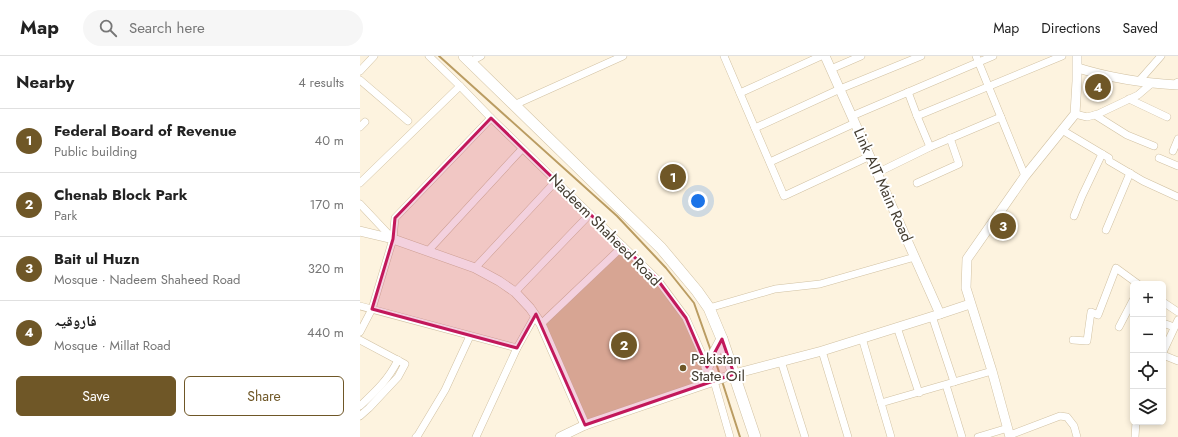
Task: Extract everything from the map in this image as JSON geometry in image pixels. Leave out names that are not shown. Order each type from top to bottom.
[{"type":"main road","name":"Nadeem Shaheed Road","points":[[467,59],[661,248],[697,291],[709,308],[722,340],[732,375],[755,437]]},
{"type":"main road","points":[[708,366],[722,340]]},
{"type":"street","points":[[360,71],[374,56]]},
{"type":"street","name":"Nadeem Shaheed Road","points":[[429,56],[490,118],[658,279],[686,318],[715,380],[730,437]]},
{"type":"street","points":[[467,59],[481,56]]},
{"type":"street","points":[[514,105],[623,56]]},
{"type":"street","points":[[740,93],[821,56]]},
{"type":"street","name":"Link AIT Main Road","points":[[825,56],[915,258],[936,315]]},
{"type":"street","points":[[831,69],[861,56]]},
{"type":"street","points":[[755,128],[840,89],[921,56]]},
{"type":"street","points":[[770,162],[853,119],[977,59],[993,56]]},
{"type":"street","points":[[917,116],[1062,56]]},
{"type":"street","points":[[1009,433],[992,371],[966,288],[967,258],[1025,176],[1076,114],[1078,68],[1077,56]]},
{"type":"street","points":[[1139,81],[1161,56]]},
{"type":"street","points":[[725,57],[784,196],[870,156]]},
{"type":"street","points":[[977,59],[1025,176]]},
{"type":"street","points":[[1078,68],[1099,75],[1152,83],[1178,84]]},
{"type":"street","points":[[360,80],[408,121]]},
{"type":"street","points":[[1076,114],[1087,118],[1095,115],[1138,95],[1152,83]]},
{"type":"street","points":[[360,183],[460,86]]},
{"type":"street","points":[[908,92],[930,147]]},
{"type":"street","points":[[1129,99],[1167,117]]},
{"type":"street","points":[[1095,115],[1127,135],[1154,146]]},
{"type":"street","points":[[877,173],[930,147],[1001,117]]},
{"type":"street","points":[[360,332],[372,309],[393,239],[395,218],[490,118]]},
{"type":"street","points":[[1062,130],[1109,158],[1109,161],[1143,181],[1178,197]]},
{"type":"street","points":[[917,182],[959,164],[950,138]]},
{"type":"street","points":[[1173,151],[1178,139]]},
{"type":"street","points":[[428,251],[522,149]]},
{"type":"street","points":[[1074,216],[1102,154]]},
{"type":"street","points":[[1159,158],[1178,166]]},
{"type":"street","points":[[1106,230],[1130,173]]},
{"type":"street","points":[[475,268],[556,181]]},
{"type":"street","points":[[360,204],[393,239]]},
{"type":"street","points":[[515,292],[590,214]]},
{"type":"street","points":[[360,231],[393,239],[475,268],[499,281],[515,292],[530,308],[541,324],[585,425]]},
{"type":"street","points":[[541,324],[623,246]]},
{"type":"street","points":[[709,308],[775,289],[820,284],[915,258]]},
{"type":"street","points":[[1073,340],[1087,341],[1091,312],[1098,315],[1116,268],[1134,281]]},
{"type":"street","points":[[560,437],[585,425],[715,380],[822,351],[970,304]]},
{"type":"street","points":[[1166,304],[1178,312]]},
{"type":"street","points":[[360,306],[517,348]]},
{"type":"street","points":[[1119,327],[1130,306]]},
{"type":"street","points":[[936,315],[954,382]]},
{"type":"street","points":[[476,437],[517,348],[535,316]]},
{"type":"street","points":[[1166,349],[1174,337],[1174,328],[1178,320]]},
{"type":"street","points":[[1166,324],[1174,328]]},
{"type":"street","points":[[898,327],[919,392]]},
{"type":"street","points":[[418,436],[445,390],[470,336]]},
{"type":"street","points":[[862,338],[891,437]]},
{"type":"street","points":[[360,340],[405,364],[398,377],[360,416]]},
{"type":"street","points":[[822,351],[848,437]]},
{"type":"street","points":[[1166,355],[1178,361]]},
{"type":"street","points":[[360,406],[379,388],[392,372],[398,360]]},
{"type":"street","points":[[781,361],[805,437]]},
{"type":"street","points":[[881,403],[992,371]]},
{"type":"street","points":[[946,385],[962,437]]},
{"type":"street","points":[[978,437],[1028,429],[1060,416],[1067,417],[1074,426],[1077,437]]},
{"type":"street","points":[[1135,437],[1136,425]]},
{"type":"street","points":[[1028,429],[1030,437]]},
{"type":"highlighted area","points":[[491,118],[657,279],[686,318],[707,367],[722,339],[734,374],[585,425],[536,314],[517,348],[372,309],[393,239],[395,218]]},
{"type":"shaded area","points":[[623,246],[657,279],[686,318],[714,381],[585,425],[541,324]]},
{"type":"waterway","points":[[439,56],[617,216],[666,268],[694,303],[711,351]]},
{"type":"waterway","points":[[715,360],[720,375]]},
{"type":"waterway","points":[[722,381],[740,437]]},
{"type":"place","name":"فاروقیہ","points":[[1098,87]]},
{"type":"place","name":"Federal Board of Revenue","points":[[673,177]]},
{"type":"place","name":"Bait ul Huzn","points":[[1003,226]]},
{"type":"place","name":"Chenab Block Park","points":[[624,345]]},
{"type":"place","name":"Pakistan State Oil","points":[[683,368]]}]
